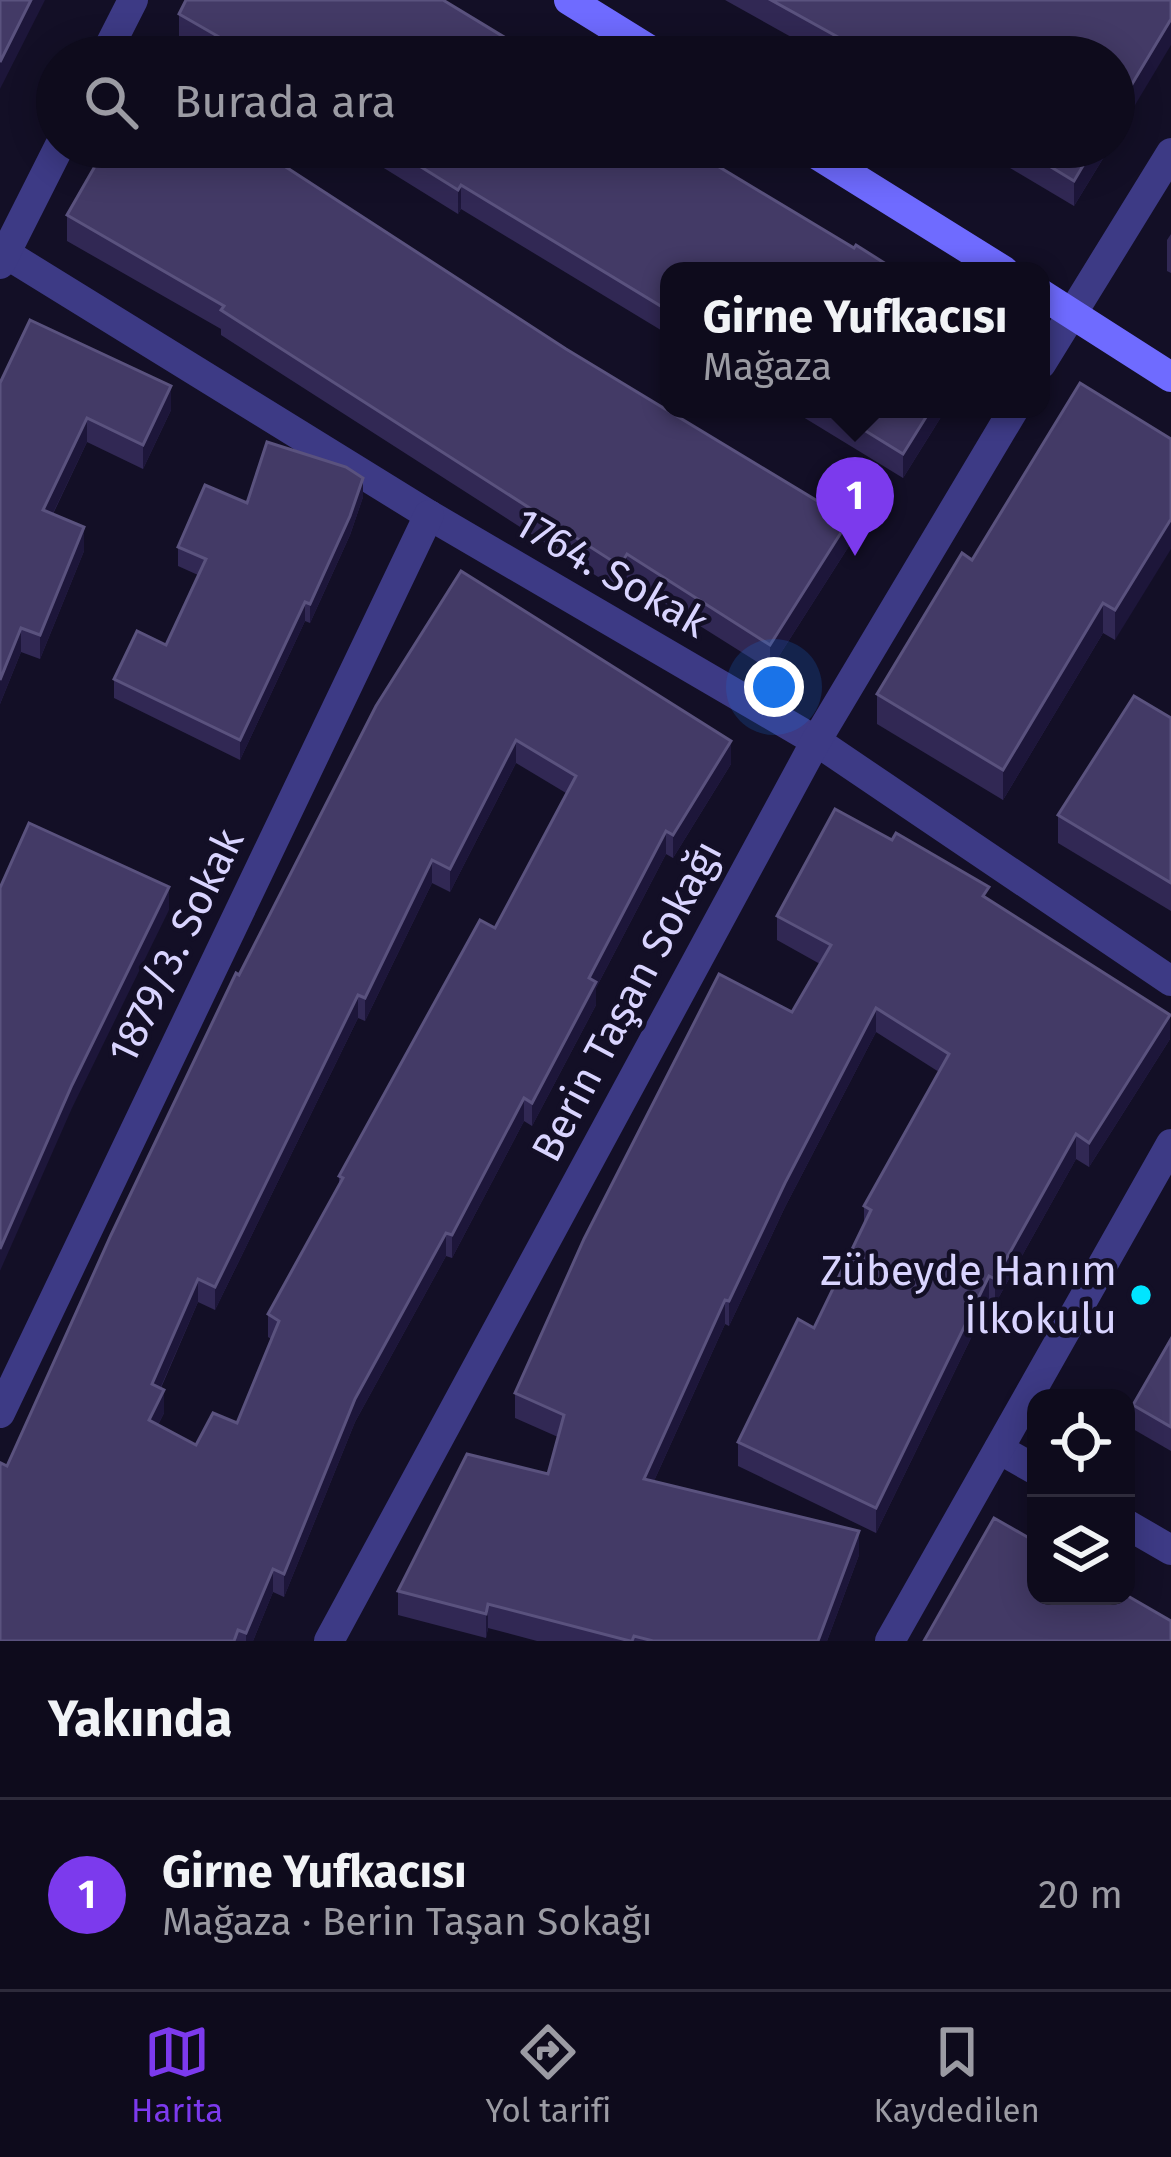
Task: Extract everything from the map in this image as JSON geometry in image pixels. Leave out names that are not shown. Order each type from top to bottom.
[{"type":"street","points":[[115,36],[133,0]]},
{"type":"street","points":[[569,0],[627,36]]},
{"type":"street","points":[[1050,349],[1171,153]]},
{"type":"street","points":[[2,256],[48,168]]},
{"type":"street","points":[[839,168],[990,262]]},
{"type":"street","name":"1764. Sokak","points":[[2,256],[429,515],[816,741],[1171,981]]},
{"type":"street","points":[[1050,300],[1171,377]]},
{"type":"street","name":"Berin Taşan Sokağı","points":[[329,1641],[816,741],[1009,418]]},
{"type":"street","name":"1879/3. Sokak","points":[[0,1413],[429,515]]},
{"type":"street","points":[[890,1641],[1171,1144]]},
{"type":"street","points":[[999,1449],[1027,1466]]},
{"type":"street","points":[[1135,1529],[1171,1550]]},
{"type":"building","points":[[0,0],[31,0],[0,62]]},
{"type":"building","points":[[186,0],[443,0],[502,36],[217,36],[179,14]]},
{"type":"building","points":[[771,0],[1171,0],[1171,19],[1135,79],[1135,36],[836,36]]},
{"type":"building","points":[[94,168],[287,168],[660,406],[660,418],[680,418],[849,520],[770,645],[627,554],[620,566],[221,310],[224,306],[67,215]]},
{"type":"building","points":[[423,168],[721,168],[883,262],[660,262],[660,306],[461,185],[458,190]]},
{"type":"building","points":[[1053,168],[1082,168],[1074,181]]},
{"type":"building","points":[[30,320],[171,386],[143,445],[87,418],[43,510],[84,527],[40,635],[21,628],[0,680],[0,383]]},
{"type":"building","points":[[1080,383],[1171,439],[1171,519],[1115,610],[1103,603],[1003,770],[877,694],[962,553],[972,560]]},
{"type":"building","points":[[845,418],[925,418],[903,454]]},
{"type":"building","points":[[267,442],[346,467],[363,478],[310,604],[305,602],[240,740],[114,679],[137,631],[166,645],[206,559],[178,547],[205,485],[247,503]]},
{"type":"building","points":[[461,571],[731,741],[673,835],[666,831],[589,978],[596,982],[532,1103],[524,1098],[452,1235],[446,1233],[355,1399],[284,1574],[273,1569],[246,1633],[238,1630],[234,1641],[0,1641],[1,1463],[7,1466],[236,973],[239,975],[376,706]],"holes":[[[516,740],[576,776],[495,928],[480,920],[339,1176],[343,1178],[268,1314],[279,1321],[237,1423],[213,1413],[196,1445],[149,1420],[164,1390],[152,1384],[198,1279],[215,1287],[358,995],[365,998],[432,860],[450,869]]]},
{"type":"building","points":[[1134,696],[1171,718],[1171,883],[1058,815]]},
{"type":"building","points":[[835,809],[892,840],[896,833],[989,887],[983,896],[1170,1015],[1089,1143],[1076,1134],[995,1279],[989,1276],[876,1508],[738,1442],[798,1319],[814,1328],[871,1210],[864,1206],[949,1054],[876,1008],[729,1301],[725,1300],[644,1479],[859,1531],[818,1641],[653,1641],[634,1636],[630,1641],[488,1604],[486,1614],[398,1591],[467,1454],[548,1474],[564,1415],[515,1393],[584,1239],[719,974],[792,1012],[831,945],[777,916]]},
{"type":"building","points":[[29,823],[169,887],[72,1085],[0,1249],[0,888]]},
{"type":"building","points":[[1171,1339],[1171,1427],[1135,1406]]},
{"type":"building","points":[[994,1518],[1027,1537],[1027,1605],[1135,1605],[1135,1600],[1171,1621],[1171,1641],[924,1641]]},
{"type":"place","name":"Girne Yufkacısı","points":[[855,556]]},
{"type":"place","name":"Zübeyde Hanım İlkokulu","points":[[1141,1295]]}]
